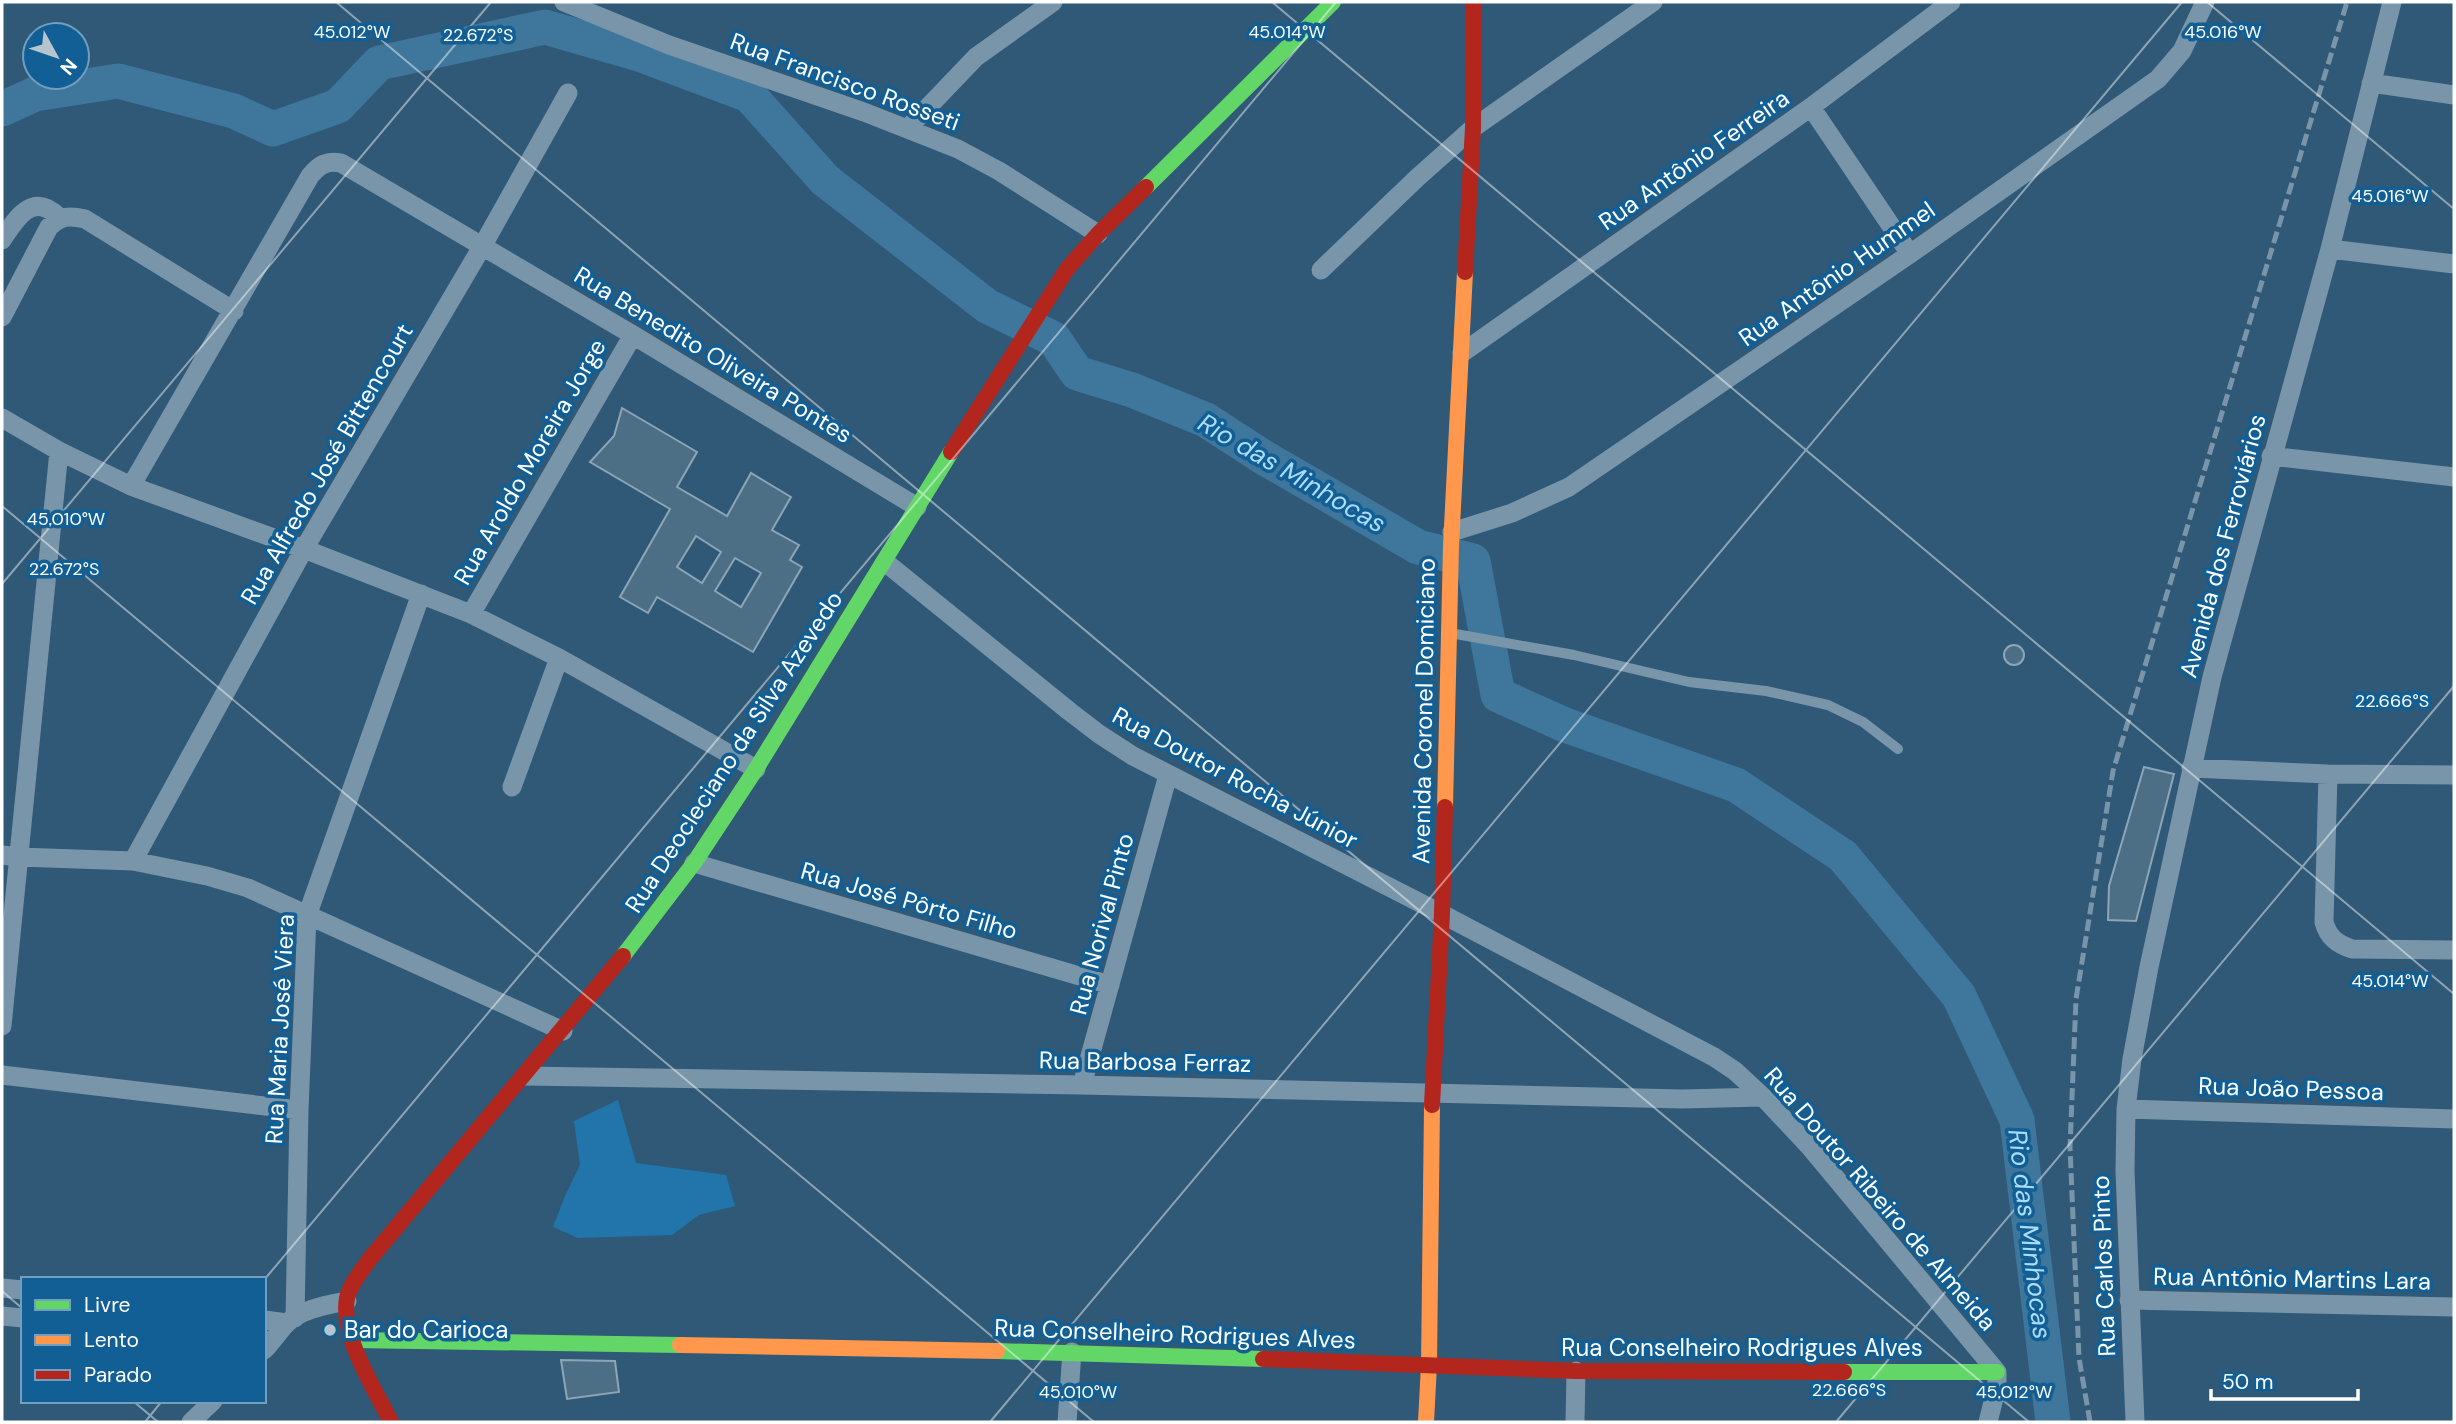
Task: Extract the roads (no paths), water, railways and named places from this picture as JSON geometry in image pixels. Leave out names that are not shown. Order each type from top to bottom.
[{"type":"street","name":"Rua Francisco Rosseti","points":[[564,2],[669,45],[908,128],[958,149],[999,171],[1098,234]]},
{"type":"street","points":[[908,128],[976,57],[1053,2]]},
{"type":"street","name":"Rua Deocleciano da Silva Azevedo","points":[[347,1301],[357,1278],[369,1261],[563,1031],[654,919],[694,863],[756,769],[1067,269],[1098,234],[1333,2]]},
{"type":"street","name":"Avenida Coronel Domiciano","points":[[1426,1422],[1432,1094],[1442,914],[1452,539],[1473,128],[1474,2]]},
{"type":"street","points":[[1321,270],[1473,128],[1653,2]]},
{"type":"street","name":"Rua Antônio Ferreira","points":[[1462,353],[1811,107],[1951,2]]},
{"type":"street","name":"Rua Antônio Hummel","points":[[1452,539],[1569,487],[1910,254],[2158,79],[2182,51],[2205,2]]},
{"type":"street","name":"Avenida dos Ferroviários","points":[[2126,1109],[2149,967],[2191,768],[2216,664],[2330,249],[2392,2]]},
{"type":"street","points":[[2371,83],[2454,95]]},
{"type":"street","name":"Rua Alfredo José Bittencourt","points":[[134,861],[304,549],[568,93]]},
{"type":"street","points":[[1811,107],[1910,254]]},
{"type":"street","name":"Rua Benedito Oliveira Pontes","points":[[234,311],[315,170],[326,162],[341,163],[917,507]]},
{"type":"street","points":[[2,240],[19,216],[32,207],[46,206],[60,218]]},
{"type":"street","points":[[2,317],[49,227],[60,218],[73,216],[85,219],[234,311],[131,485]]},
{"type":"street","points":[[2330,249],[2454,264]]},
{"type":"street","name":"Rua Aroldo Moreira Jorge","points":[[471,614],[632,335]]},
{"type":"street","points":[[2,418],[59,451],[131,485],[471,614],[559,658],[756,769]]},
{"type":"street","points":[[2,1026],[10,856],[59,451]]},
{"type":"street","points":[[2272,456],[2454,477]]},
{"type":"street","name":"Rua Doutor Rocha Júnior","points":[[885,562],[1099,734],[1168,775],[1442,914]]},
{"type":"street","name":"Rua Maria José Viera","points":[[291,1320],[307,916],[421,594]]},
{"type":"street","points":[[512,787],[559,658]]},
{"type":"street","points":[[2191,768],[2328,774],[2454,775]]},
{"type":"street","points":[[2328,774],[2324,922],[2331,938],[2352,948],[2454,950]]},
{"type":"street","name":"Rua Norival Pinto","points":[[1083,1085],[1168,775]]},
{"type":"street","points":[[10,856],[134,861],[248,888],[563,1031]]},
{"type":"street","name":"Rua José Pôrto Filho","points":[[694,863],[1110,985]]},
{"type":"street","name":"Rua Doutor Ribeiro de Almeida","points":[[1442,914],[1714,1057],[1735,1071],[1809,1146],[1991,1364]]},
{"type":"street","points":[[2,1075],[299,1110]]},
{"type":"street","name":"Rua Barbosa Ferraz","points":[[525,1076],[1682,1099],[1763,1097]]},
{"type":"street","name":"Rua João Pessoa","points":[[2126,1109],[2454,1119]]},
{"type":"street","name":"Rua Carlos Pinto","points":[[2126,1109],[2124,1171],[2135,1422]]},
{"type":"street","points":[[2,1287],[21,1290]]},
{"type":"street","name":"Rua Antônio Martins Lara","points":[[2129,1300],[2454,1307]]},
{"type":"street","points":[[266,1320],[291,1320],[322,1307],[347,1301],[347,1318],[353,1340],[391,1422]]},
{"type":"street","points":[[2,1316],[21,1318]]},
{"type":"street","points":[[266,1347],[291,1320]]},
{"type":"street","name":"Rua Conselheiro Rodrigues Alves","points":[[353,1340],[1072,1352],[1576,1371],[1991,1364]]},
{"type":"street","points":[[1067,1422],[1072,1352]]},
{"type":"street","points":[[1988,1422],[1998,1381],[1991,1364]]},
{"type":"street","points":[[1575,1422],[1576,1371]]},
{"type":"street","points":[[191,1422],[210,1403]]},
{"type":"lane","points":[[1449,633],[1574,655],[1689,682],[1766,691],[1828,705],[1863,722],[1898,749]]},
{"type":"waterway","name":"Rio das Minhocas","points":[[2,109],[35,94],[118,81],[234,111],[273,129],[338,106],[379,63],[545,27],[642,55],[749,95],[825,180],[987,306],[1054,339],[1077,373],[1132,390],[1206,420],[1263,457],[1418,547],[1473,561],[1498,695],[1565,725],[1736,785],[1843,856],[1959,996],[2017,1120],[2053,1422]]},
{"type":"railway","points":[[2090,1422],[2079,1358],[2070,1147],[2076,999],[2113,771],[2347,2]]},
{"type":"place","name":"Bar do Carioca","points":[[330,1330]]}]
